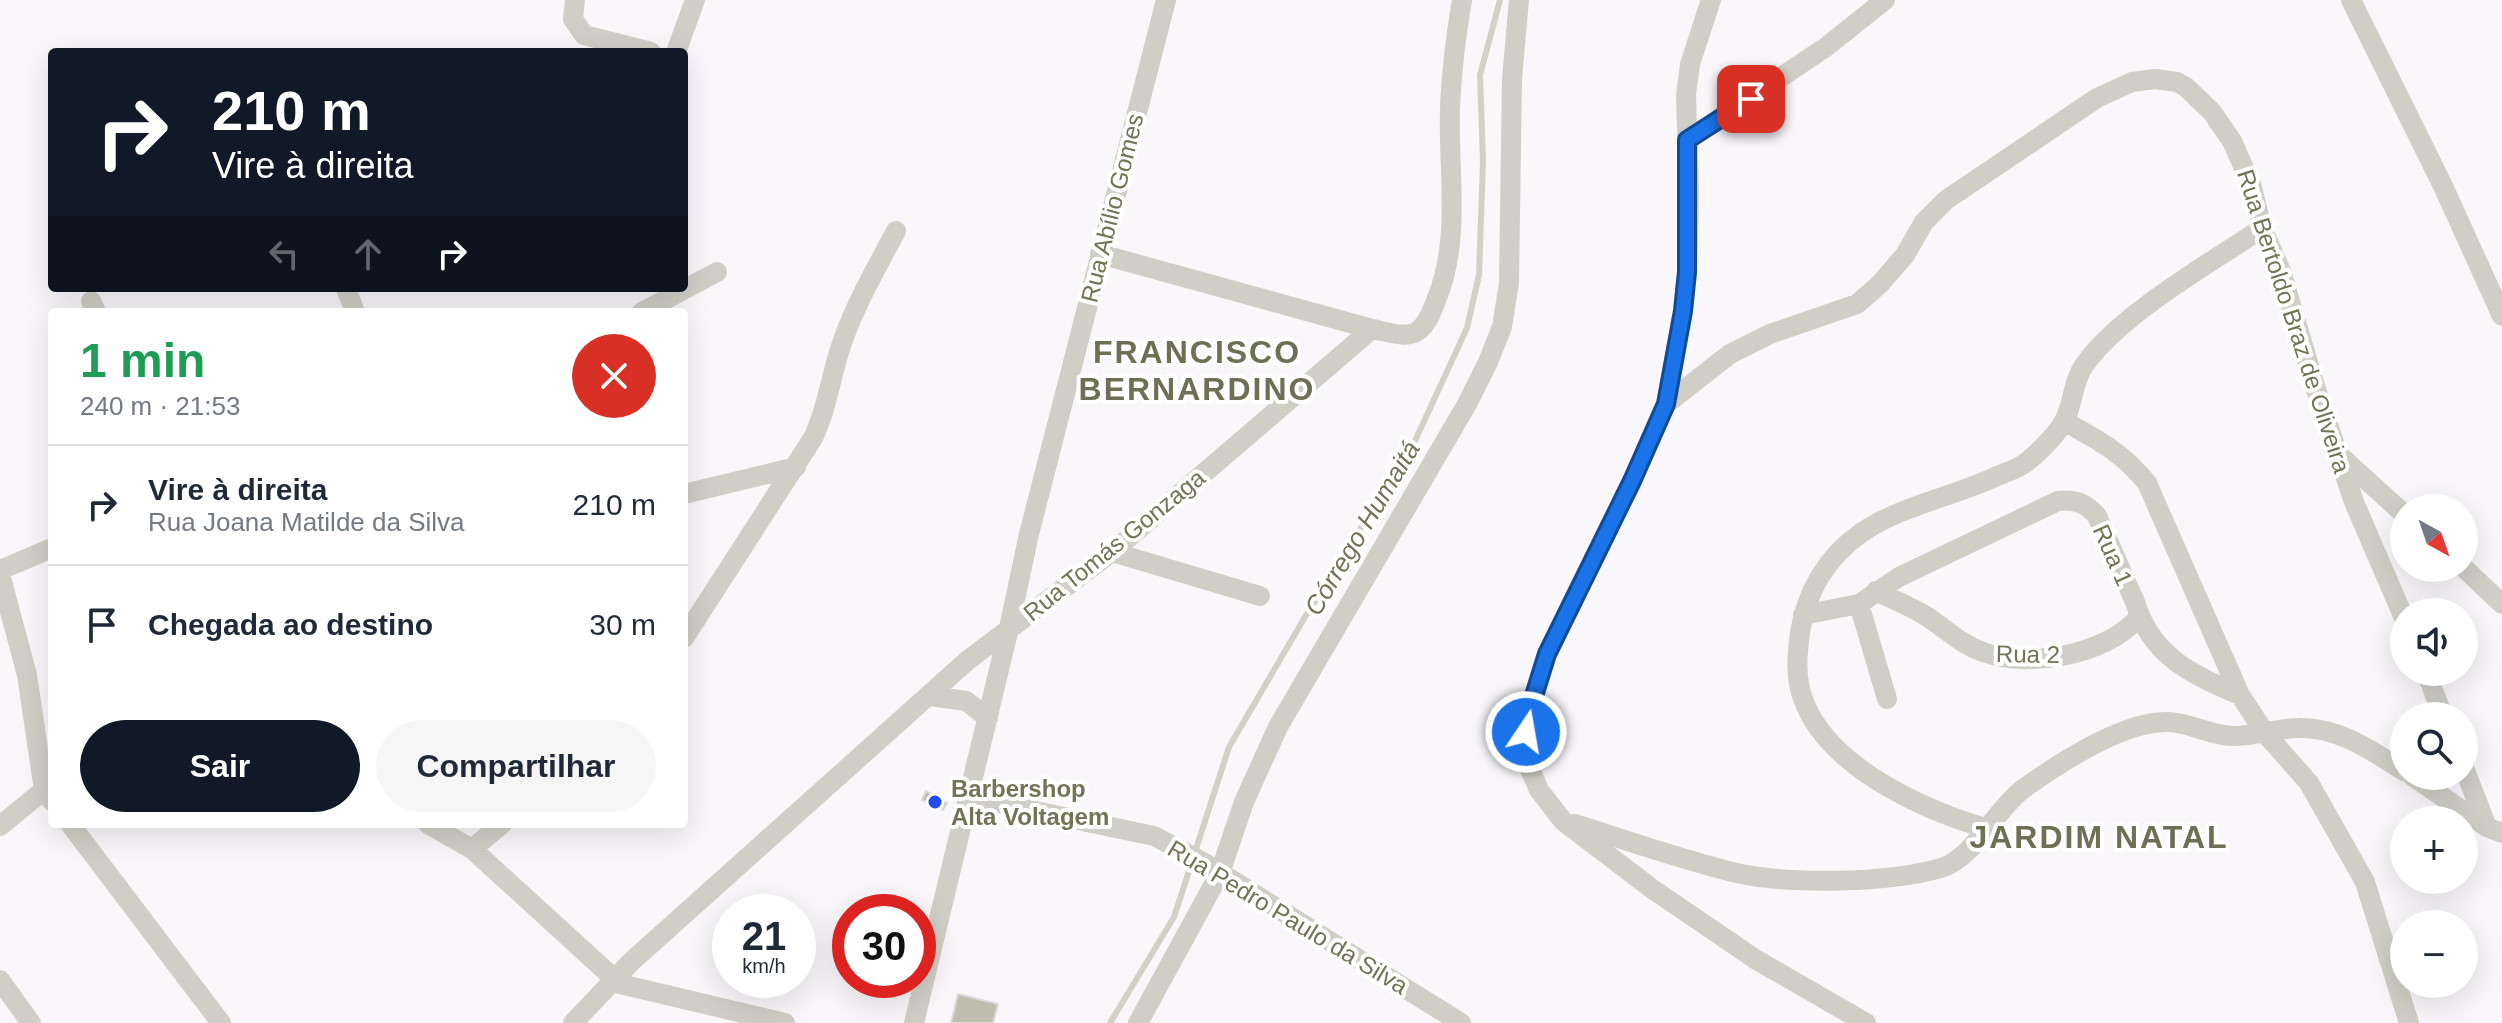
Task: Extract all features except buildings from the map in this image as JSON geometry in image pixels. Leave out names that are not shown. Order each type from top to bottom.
[{"type":"street","points":[[575,0],[573,19],[584,35],[635,48]]},
{"type":"street","points":[[677,48],[695,0]]},
{"type":"street","name":"Rua Abílio Gomes","points":[[914,1023],[1029,534],[1166,0]]},
{"type":"street","points":[[1100,254],[1372,329],[1403,334],[1419,331],[1433,309],[1448,263],[1452,228],[1450,110],[1462,0]]},
{"type":"street","points":[[1138,1023],[1278,727],[1467,404],[1502,327],[1510,268],[1512,79],[1519,0]]},
{"type":"street","points":[[1711,0],[1690,64],[1686,95],[1687,272],[1666,404],[1547,654],[1528,715],[1525,748],[1539,790],[1563,821],[1651,888],[1755,959],[1866,1023]]},
{"type":"street","points":[[1687,140],[1826,47],[1885,0]]},
{"type":"street","points":[[2351,0],[2443,186],[2502,316]]},
{"type":"street","name":"Rua Bertoldo Braz de Oliveira","points":[[1666,404],[1730,354],[1770,334],[1857,304],[1880,284],[1905,255],[1924,222],[1946,200],[2097,98],[2132,82],[2155,79],[2177,82],[2212,112],[2232,141],[2251,184],[2262,228],[2281,271],[2354,502],[2395,598]]},
{"type":"street","points":[[1985,828],[1958,820],[1889,789],[1831,745],[1812,720],[1802,697],[1796,666],[1803,615],[1817,580],[1833,558],[1874,524],[1967,490],[2026,463],[2064,421],[2072,389],[2085,365],[2131,317],[2262,228]]},
{"type":"street","points":[[688,632],[796,467],[823,418],[840,349],[896,231]]},
{"type":"street","points":[[688,287],[717,272]]},
{"type":"street","points":[[650,308],[680,292]]},
{"type":"street","name":"Rua Tomás Gonzaga","points":[[573,1023],[613,979],[968,660],[1112,552],[1372,329]]},
{"type":"street","points":[[2064,421],[2109,446],[2131,463],[2147,483],[2240,695],[2265,733],[2309,783],[2365,882],[2409,1023]]},
{"type":"street","points":[[2338,455],[2390,501]]},
{"type":"street","points":[[688,493],[796,467]]},
{"type":"street","name":"Rua 1","points":[[1867,598],[1899,577],[2058,501],[2076,501],[2088,506],[2097,516],[2135,602],[2138,618]]},
{"type":"street","points":[[0,826],[48,796],[27,675],[0,572],[48,550]]},
{"type":"street","points":[[1112,552],[1260,596]]},
{"type":"street","points":[[2478,581],[2502,604]]},
{"type":"street","points":[[1803,615],[1867,598],[1887,699]]},
{"type":"street","name":"Rua 2","points":[[1867,598],[1926,616],[1957,640],[1985,653],[2016,658],[2057,657],[2087,651],[2138,618]]},
{"type":"street","points":[[2138,618],[2153,640],[2182,667],[2240,695]]},
{"type":"street","points":[[930,696],[966,701],[988,718]]},
{"type":"street","points":[[1563,821],[1741,874],[1804,879],[1898,878],[1945,867],[1962,857],[2020,791],[2117,733],[2156,723],[2171,722],[2222,736],[2299,728],[2323,731],[2357,741],[2390,762]]},
{"type":"street","points":[[2434,790],[2495,830]]},
{"type":"street","points":[[2475,790],[2495,830]]},
{"type":"street","name":"Rua Pedro Paulo da Silva","points":[[968,797],[1154,836],[1181,849],[1461,1023]]},
{"type":"street","points":[[73,828],[221,1023]]},
{"type":"street","points":[[435,828],[472,849],[620,984],[785,1023]]},
{"type":"street","points":[[472,849],[497,828]]},
{"type":"street","points":[[591,1023],[593,1013],[613,979]]},
{"type":"street","points":[[0,980],[31,1023]]},
{"type":"waterway","name":"Córrego Humaitá","points":[[1195,852],[1229,747],[1305,617],[1414,443],[1467,328],[1479,275],[1483,161],[1480,75],[1500,0]]},
{"type":"waterway","name":"Córrego Humaitá","points":[[1110,1023],[1174,917],[1192,862]]},
{"type":"place","name":"Barbershop Alta Voltagem","points":[[935,802]]},
{"type":"district","name":"FRANCISCO BERNARDINO","points":[[1197,370]]},
{"type":"district","name":"JARDIM NATAL","points":[[2099,837]]},
{"type":"route","points":[[1526,732],[1528,715],[1547,654],[1666,404],[1687,272],[1687,140],[1751,99]]}]
